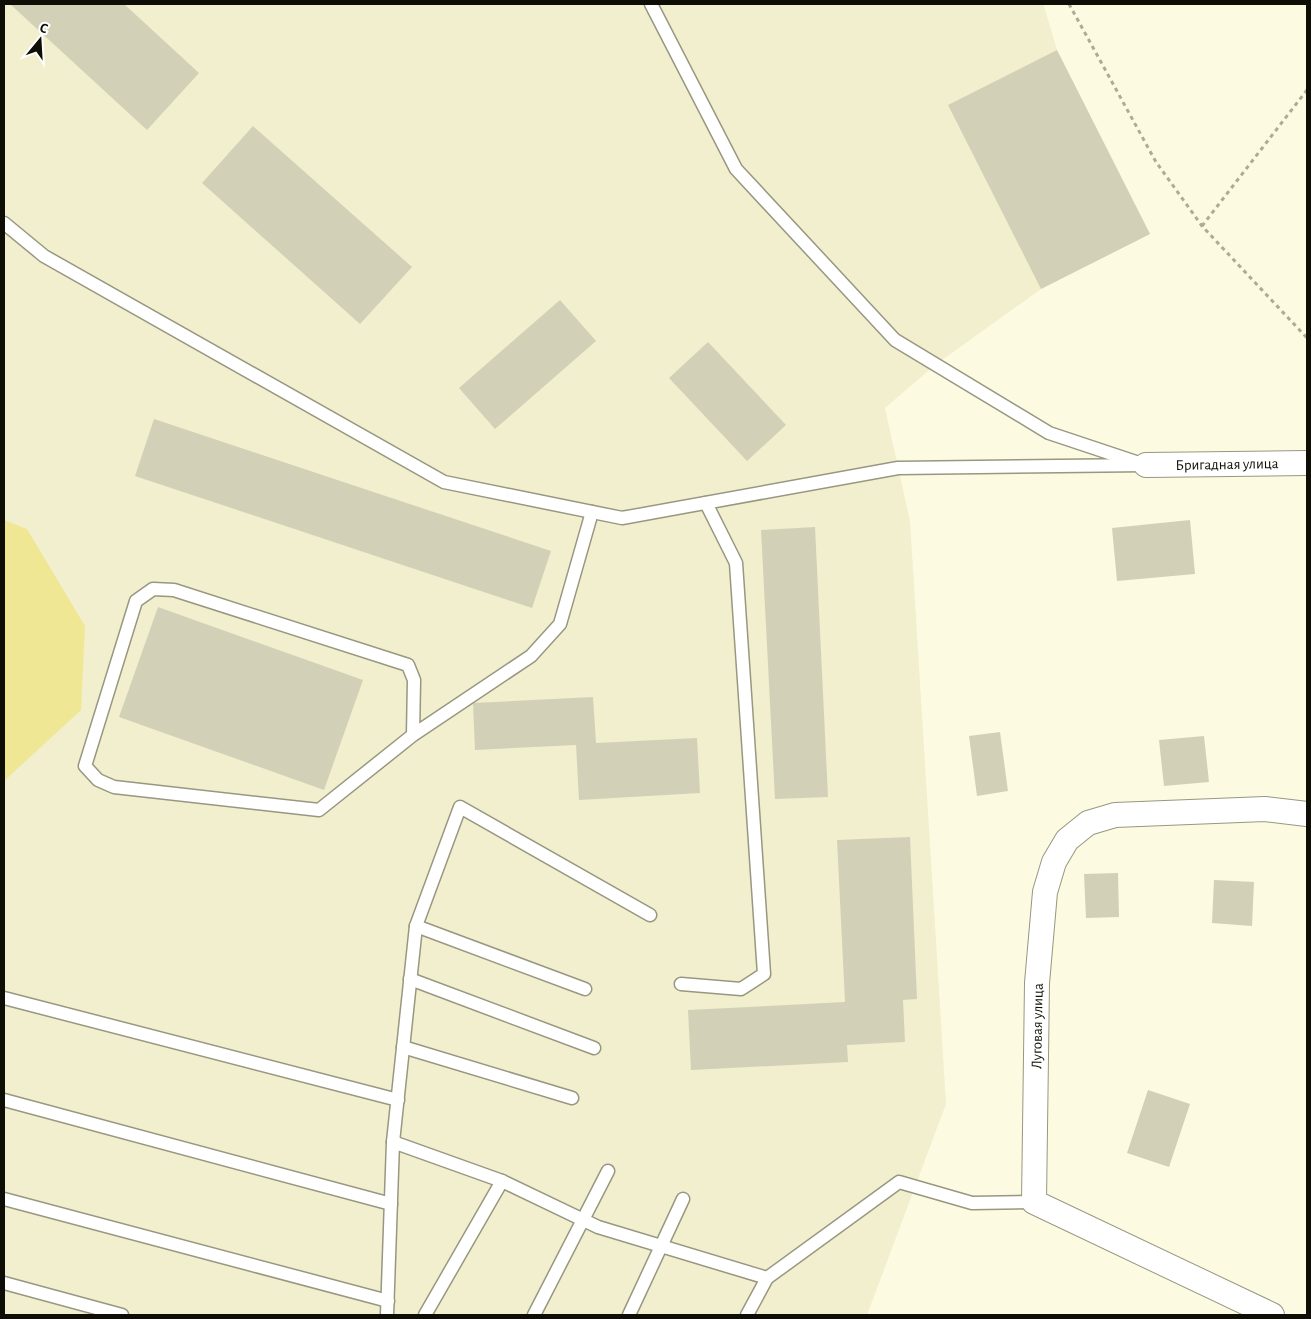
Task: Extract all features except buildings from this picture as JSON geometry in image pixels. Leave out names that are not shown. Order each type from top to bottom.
[{"type":"street","name":"Бригадная улица","points":[[1146,465],[1307,463]]},
{"type":"street","name":"Луговая улица","points":[[1034,1202],[1037,983],[1045,892],[1054,862],[1067,840],[1088,823],[1115,815],[1265,809],[1307,814]]},
{"type":"street","points":[[1034,1202],[1272,1315]]},
{"type":"lane","points":[[650,4],[736,169],[895,340],[1049,433],[1146,465]]},
{"type":"lane","points":[[4,223],[44,256],[444,482],[622,518],[898,468],[1146,465]]},
{"type":"lane","points":[[680,984],[741,989],[764,974],[736,562],[706,503]]},
{"type":"lane","points":[[413,735],[414,680],[408,665],[174,590],[154,588],[136,600],[85,766],[98,780],[114,787],[319,810],[413,735],[531,656],[560,624],[592,512]]},
{"type":"lane","points":[[387,1315],[393,1142],[416,926],[460,807],[650,915]]},
{"type":"lane","points":[[416,926],[585,989]]},
{"type":"lane","points":[[410,979],[594,1048]]},
{"type":"lane","points":[[4,998],[398,1100]]},
{"type":"lane","points":[[403,1047],[572,1098]]},
{"type":"lane","points":[[4,1100],[391,1204]]},
{"type":"lane","points":[[393,1142],[502,1181],[598,1227],[767,1278]]},
{"type":"lane","points":[[534,1315],[608,1172]]},
{"type":"lane","points":[[425,1315],[502,1181]]},
{"type":"lane","points":[[747,1315],[767,1278],[898,1182],[972,1203],[1034,1202]]},
{"type":"lane","points":[[4,1199],[388,1301]]},
{"type":"lane","points":[[629,1315],[683,1199]]},
{"type":"lane","points":[[4,1283],[122,1315]]},
{"type":"path","points":[[1069,4],[1156,162],[1202,226],[1307,338]]},
{"type":"path","points":[[1202,226],[1307,90]]},
{"type":"shaded area","points":[[4,4],[1043,4],[1057,50],[1150,234],[1041,289],[935,365],[885,408],[910,521],[946,1104],[867,1315],[4,1315]]},
{"type":"shaded area","points":[[4,520],[27,529],[85,626],[81,710],[4,781]]}]
